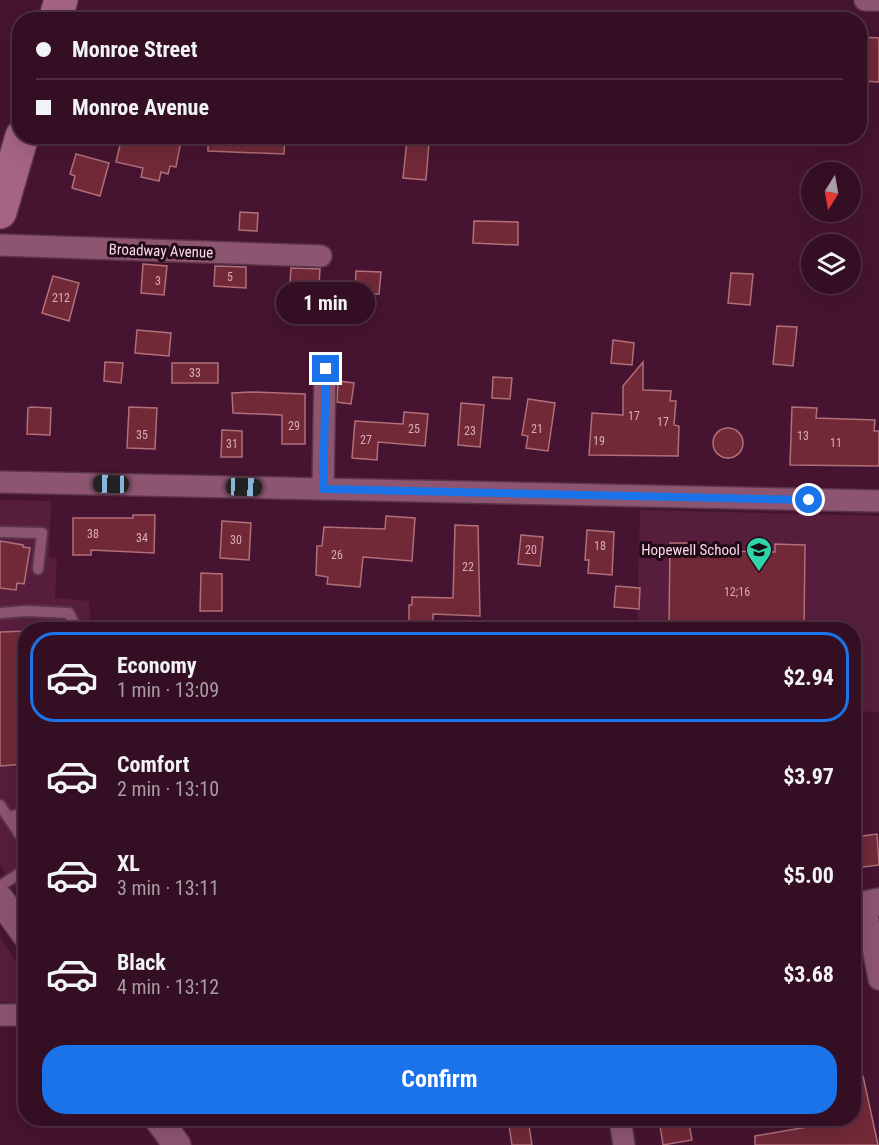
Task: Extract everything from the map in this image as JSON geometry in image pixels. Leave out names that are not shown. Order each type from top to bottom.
[{"type":"main road","points":[[0,212],[20,144]]},
{"type":"street","points":[[865,0],[879,0]]},
{"type":"street","name":"Broadway Avenue","points":[[0,245],[321,256]]},
{"type":"street","points":[[323,489],[326,369]]},
{"type":"street","points":[[0,482],[879,501]]},
{"type":"street","points":[[0,899],[18,924]]},
{"type":"street","points":[[866,905],[879,979]]},
{"type":"street","points":[[0,1015],[18,1015]]},
{"type":"street","points":[[163,1126],[177,1145]]},
{"type":"street","points":[[621,1126],[624,1145]]},
{"type":"lane","points":[[0,532],[42,533],[38,569]]},
{"type":"lane","points":[[0,613],[26,610],[69,613],[73,622]]},
{"type":"lane","points":[[0,805],[18,832]]},
{"type":"lane","points":[[8,817],[18,815]]},
{"type":"lane","points":[[0,886],[18,874]]},
{"type":"shaded area","points":[[0,500],[51,501],[49,557],[57,558],[55,598],[89,601],[91,622],[18,622],[18,892],[0,865]]},
{"type":"shaded area","name":"Hopewell School","points":[[640,510],[879,516],[879,712],[861,711],[861,622],[637,622]]},
{"type":"shaded area","points":[[0,937],[18,964],[18,1003],[0,1002]]},
{"type":"building","points":[[867,37],[879,38],[879,82],[867,81]]},
{"type":"building","points":[[120,144],[180,144],[176,167],[170,166],[168,174],[161,172],[159,181],[141,177],[143,168],[116,162]]},
{"type":"building","points":[[208,144],[285,144],[284,154],[208,151]]},
{"type":"building","points":[[407,144],[429,144],[426,180],[403,178]]},
{"type":"building","points":[[76,154],[109,163],[100,196],[72,188],[75,176],[70,174]]},
{"type":"building","points":[[240,212],[258,213],[257,231],[239,230]]},
{"type":"building","points":[[474,221],[518,222],[518,245],[473,243]]},
{"type":"building","points":[[143,264],[167,266],[164,295],[141,293]]},
{"type":"building","points":[[215,266],[246,267],[246,288],[214,286]]},
{"type":"building","points":[[291,268],[320,269],[318,299],[289,297]]},
{"type":"building","points":[[356,271],[381,272],[379,294],[355,293]]},
{"type":"building","points":[[731,273],[753,274],[750,305],[728,303]]},
{"type":"building","points":[[53,276],[79,283],[69,321],[42,313]]},
{"type":"building","points":[[777,326],[797,327],[793,366],[773,364]]},
{"type":"building","points":[[137,330],[171,333],[169,356],[135,353]]},
{"type":"building","points":[[613,340],[634,343],[632,365],[611,363]]},
{"type":"building","points":[[105,362],[123,363],[121,383],[104,381]]},
{"type":"building","points":[[643,362],[643,390],[671,391],[670,401],[676,401],[674,425],[679,426],[678,456],[589,455],[592,413],[623,415],[623,386]]},
{"type":"building","points":[[172,363],[218,363],[218,383],[172,383]]},
{"type":"building","points":[[493,377],[512,378],[510,399],[492,398]]},
{"type":"building","points":[[338,381],[354,383],[351,404],[337,402]]},
{"type":"building","points":[[232,393],[305,394],[305,444],[282,444],[282,415],[233,413]]},
{"type":"building","points":[[528,399],[555,403],[548,451],[526,448],[528,436],[522,435]]},
{"type":"building","points":[[461,403],[484,405],[480,447],[458,445]]},
{"type":"building","points":[[129,407],[157,408],[155,449],[127,448]]},
{"type":"building","points":[[792,407],[817,408],[816,418],[875,420],[874,431],[879,431],[879,466],[790,465]]},
{"type":"building","points":[[28,408],[51,408],[50,435],[27,434]]},
{"type":"building","points":[[404,412],[428,414],[425,446],[378,442],[377,460],[352,458],[355,421],[403,424]]},
{"type":"building","points":[[728,428],[739,432],[743,443],[739,454],[728,458],[717,454],[713,443],[717,432]]},
{"type":"building","points":[[222,430],[242,431],[242,457],[221,457]]},
{"type":"building","points":[[133,515],[155,515],[154,553],[91,550],[91,555],[73,555],[73,518],[133,518]]},
{"type":"building","points":[[386,516],[415,518],[412,561],[363,557],[360,587],[327,584],[328,577],[316,575],[317,546],[322,546],[324,527],[385,529]]},
{"type":"building","points":[[222,521],[251,523],[249,560],[220,558]]},
{"type":"building","points":[[455,525],[478,526],[480,616],[433,614],[433,622],[409,622],[409,605],[412,605],[412,597],[453,598]]},
{"type":"building","points":[[587,530],[614,532],[612,575],[588,573],[589,560],[585,560]]},
{"type":"building","points":[[521,535],[543,537],[540,566],[518,564]]},
{"type":"building","points":[[0,541],[30,548],[24,584],[17,583],[16,590],[0,588]]},
{"type":"building","points":[[670,543],[701,543],[701,551],[775,552],[775,544],[805,545],[804,622],[669,622]]},
{"type":"building","points":[[201,573],[222,574],[222,611],[200,611]]},
{"type":"building","points":[[616,586],[640,588],[639,609],[614,607]]},
{"type":"building","points":[[18,631],[18,765],[0,766],[0,632]]},
{"type":"building","points":[[877,834],[879,865],[861,867],[861,836]]},
{"type":"building","points":[[861,1076],[863,1076],[878,1145],[755,1145],[755,1136],[813,1126],[861,1126]]},
{"type":"building","points":[[509,1126],[529,1126],[532,1145],[512,1145]]},
{"type":"building","points":[[660,1126],[689,1126],[692,1140],[663,1145]]},
{"type":"place","name":"Hopewell School","points":[[759,573]]},
{"type":"route","points":[[326,369],[323,489],[809,500]]}]
